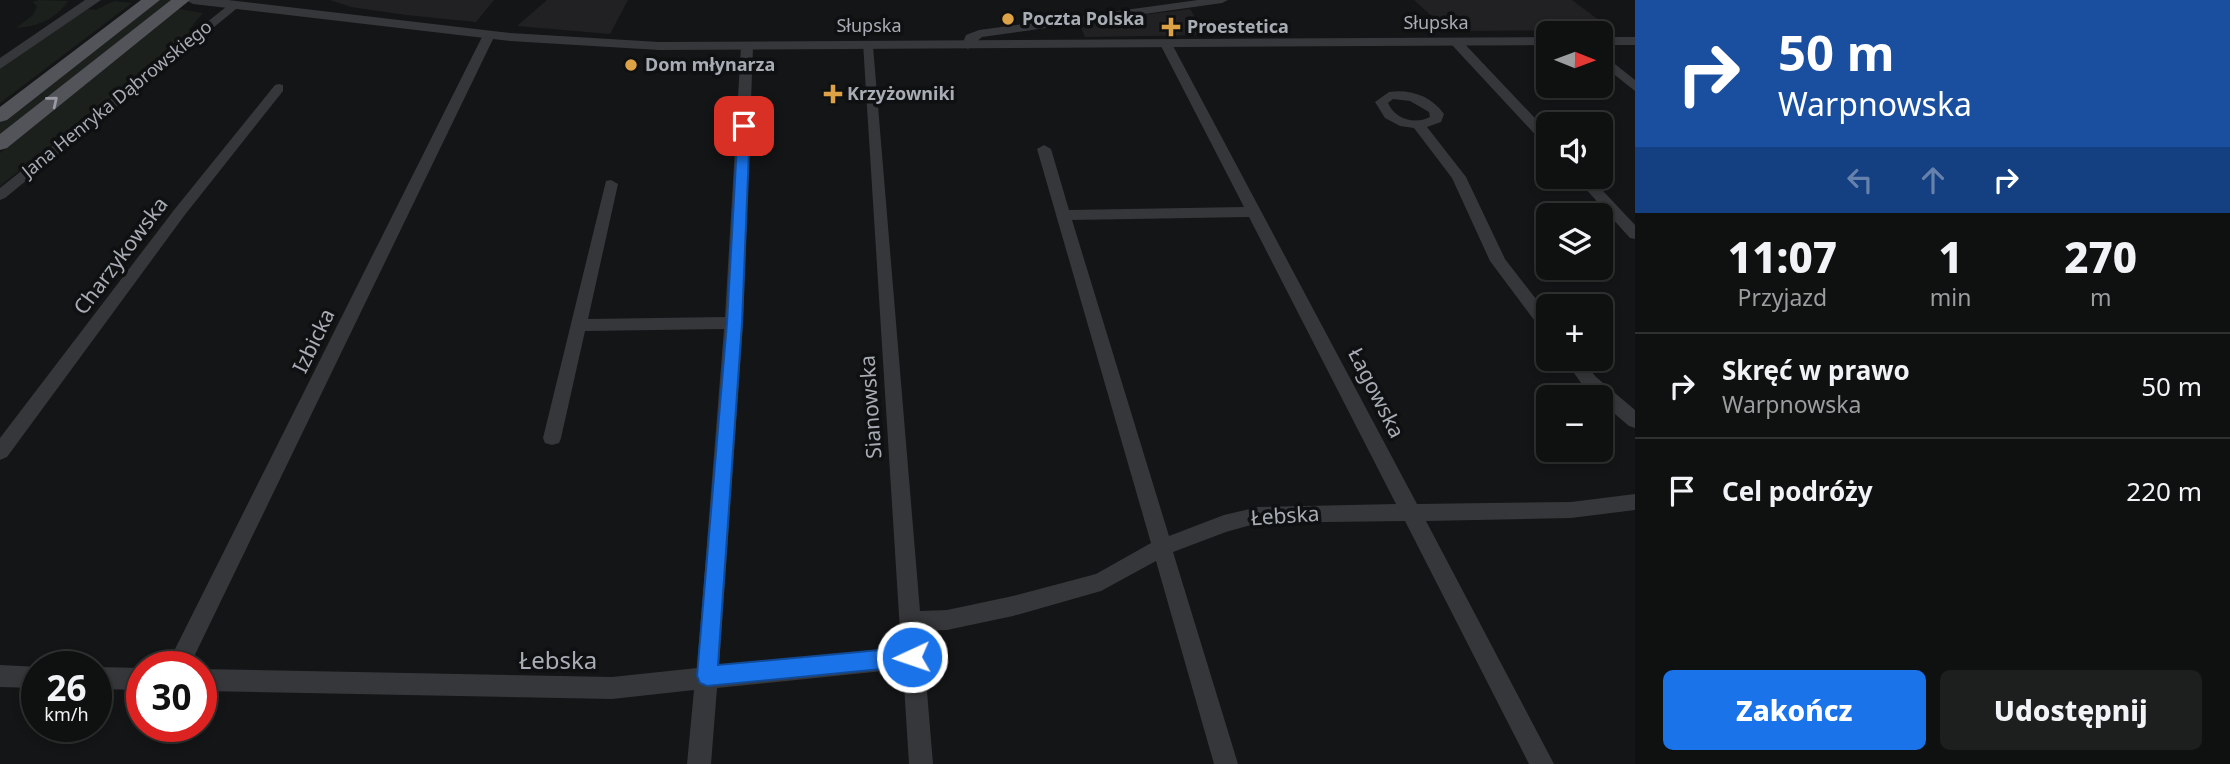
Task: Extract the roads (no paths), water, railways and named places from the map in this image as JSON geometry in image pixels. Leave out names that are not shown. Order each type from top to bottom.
[{"type":"main road","points":[[0,116],[152,0]]},
{"type":"main road","name":"Jana Henryka Dąbrowskiego","points":[[0,144],[182,0]]},
{"type":"street","points":[[0,65],[94,0]]},
{"type":"street","name":"Słupska","points":[[193,0],[238,2],[489,35],[635,45],[1536,41]]},
{"type":"street","points":[[968,45],[970,38],[979,34],[1222,0]]},
{"type":"street","name":"Jana Henryka Dąbrowskiego","points":[[0,195],[238,2]]},
{"type":"street","name":"Izbicka","points":[[185,651],[489,35]]},
{"type":"street","points":[[1614,41],[1635,41]]},
{"type":"street","points":[[1455,42],[1536,127]]},
{"type":"street","name":"Łagowska","points":[[1167,44],[1542,764]]},
{"type":"street","points":[[699,764],[735,323],[747,46]]},
{"type":"street","name":"Sianowska","points":[[866,46],[921,764]]},
{"type":"street","points":[[1614,68],[1635,87]]},
{"type":"street","name":"Charzykowska","points":[[0,452],[179,213],[279,89]]},
{"type":"street","points":[[1418,125],[1459,177],[1498,261],[1536,311]]},
{"type":"street","points":[[1044,149],[1226,764]]},
{"type":"street","points":[[552,438],[611,184]]},
{"type":"street","points":[[1593,189],[1635,234]]},
{"type":"street","points":[[1062,215],[1256,212]]},
{"type":"street","points":[[580,325],[735,323]]},
{"type":"street","points":[[1581,371],[1590,382],[1635,421]]},
{"type":"street","name":"Łebska","points":[[911,622],[947,620],[987,612],[1101,582],[1161,548],[1258,514],[1572,510],[1635,502]]},
{"type":"street","name":"Łebska","points":[[217,680],[612,688],[707,676],[912,657]]},
{"type":"street","points":[[0,676],[21,677]]},
{"type":"place","name":"Poczta Polska","points":[[1008,19]]},
{"type":"place","name":"Proestetica","points":[[1171,27]]},
{"type":"place","name":"Dom młynarza","points":[[631,65]]},
{"type":"place","name":"Krzyżowniki","points":[[833,94]]}]
